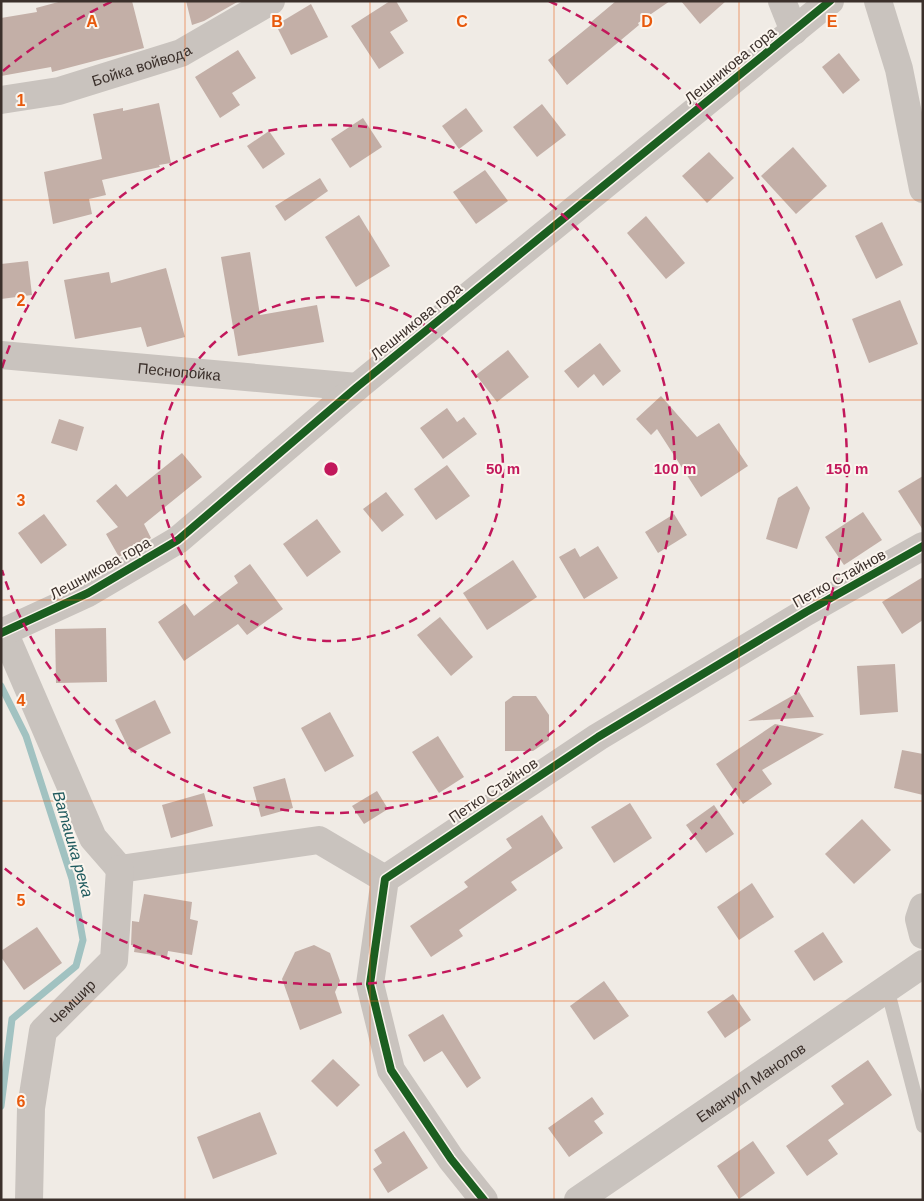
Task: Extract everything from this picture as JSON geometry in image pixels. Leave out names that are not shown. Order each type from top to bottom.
[{"type":"street","name":"Бойка войвода","points":[[1,100],[59,91],[181,53],[271,1]]},
{"type":"street","points":[[782,1],[794,31]]},
{"type":"street","name":"Лешникова гора","points":[[2,633],[88,593],[178,540],[357,387],[830,1]]},
{"type":"street","points":[[878,1],[899,69],[923,189]]},
{"type":"street","name":"Песнопойка","points":[[1,355],[357,387]]},
{"type":"street","name":"Петко Стайнов","points":[[386,879],[598,737],[806,612],[923,546]]},
{"type":"street","points":[[2,633],[93,838],[120,869],[318,840],[386,879],[370,984],[391,1070],[451,1159],[484,1200]]},
{"type":"street","name":"Чемшир","points":[[29,1200],[31,1108],[43,1031],[114,960],[120,869]]},
{"type":"street","points":[[923,907],[919,919],[923,935]]},
{"type":"street","name":"Емануил Манолов","points":[[578,1200],[923,964]]},
{"type":"lane","points":[[887,988],[923,1126]]},
{"type":"building","points":[[62,1],[132,1],[144,48],[52,72],[51,67],[1,76],[1,18],[37,12],[36,8]]},
{"type":"building","points":[[186,1],[239,1],[204,21],[192,25]]},
{"type":"building","points":[[390,1],[396,1],[408,21],[390,32],[404,53],[379,69],[351,26]]},
{"type":"building","points":[[616,1],[670,1],[638,23],[639,25],[567,85],[548,60],[592,24],[591,22]]},
{"type":"building","points":[[681,1],[726,1],[700,24]]},
{"type":"building","points":[[311,4],[328,37],[291,55],[276,25]]},
{"type":"building","points":[[238,50],[256,78],[232,93],[240,105],[220,118],[195,77]]},
{"type":"building","points":[[839,53],[860,80],[843,94],[822,67]]},
{"type":"building","points":[[159,103],[171,163],[102,180],[106,195],[89,199],[92,214],[53,224],[44,172],[102,159],[93,114],[123,108],[123,111]]},
{"type":"building","points":[[542,104],[566,135],[537,157],[513,127]]},
{"type":"building","points":[[466,108],[483,131],[459,149],[442,126]]},
{"type":"building","points":[[363,118],[382,147],[350,168],[331,139]]},
{"type":"building","points":[[269,131],[285,154],[263,169],[247,146]]},
{"type":"building","points":[[793,147],[827,186],[796,214],[761,176]]},
{"type":"building","points":[[709,152],[734,178],[707,203],[682,176]]},
{"type":"building","points":[[485,170],[508,201],[476,224],[453,192]]},
{"type":"building","points":[[320,178],[328,191],[285,221],[275,206]]},
{"type":"building","points":[[359,215],[390,266],[356,287],[325,237]]},
{"type":"building","points":[[646,216],[685,263],[666,279],[627,233]]},
{"type":"building","points":[[882,222],[903,265],[876,279],[855,236]]},
{"type":"building","points":[[250,252],[260,315],[317,305],[324,342],[238,356],[221,257]]},
{"type":"building","points":[[28,261],[32,295],[1,299],[1,264]]},
{"type":"building","points":[[166,268],[185,337],[147,347],[141,327],[75,339],[64,280],[109,272],[111,283]]},
{"type":"building","points":[[900,300],[918,344],[869,363],[852,319]]},
{"type":"building","points":[[600,343],[621,371],[603,386],[594,374],[578,388],[564,371]]},
{"type":"building","points":[[508,350],[529,377],[497,402],[476,375]]},
{"type":"building","points":[[661,396],[697,437],[719,423],[748,466],[701,497],[657,429],[651,435],[636,419]]},
{"type":"building","points":[[447,408],[457,422],[464,417],[477,434],[443,459],[420,428]]},
{"type":"building","points":[[59,419],[84,427],[77,451],[51,443]]},
{"type":"building","points":[[182,453],[202,477],[144,524],[151,538],[119,557],[106,534],[118,527],[96,501],[116,484],[127,497]]},
{"type":"building","points":[[447,465],[470,496],[436,520],[414,489]]},
{"type":"building","points":[[923,476],[923,530],[898,491]]},
{"type":"building","points":[[797,486],[810,508],[797,549],[766,539],[778,498]]},
{"type":"building","points":[[386,492],[404,515],[382,532],[363,509]]},
{"type":"building","points":[[863,512],[882,540],[844,565],[825,537]]},
{"type":"building","points":[[44,514],[67,545],[41,564],[18,533]]},
{"type":"building","points":[[674,514],[687,535],[658,553],[645,532]]},
{"type":"building","points":[[317,519],[341,552],[307,577],[283,544]]},
{"type":"building","points":[[598,546],[618,578],[584,599],[559,557],[575,548],[580,557]]},
{"type":"building","points":[[513,560],[537,597],[487,630],[463,593]]},
{"type":"building","points":[[250,564],[283,609],[247,635],[238,624],[184,661],[158,622],[185,603],[194,616],[238,583],[234,576]]},
{"type":"building","points":[[923,577],[923,620],[902,634],[882,602]]},
{"type":"building","points":[[440,617],[473,657],[451,676],[417,635]]},
{"type":"building","points":[[106,628],[107,682],[56,683],[55,629]]},
{"type":"building","points":[[895,664],[898,712],[860,715],[857,666]]},
{"type":"building","points":[[799,692],[814,717],[748,721]]},
{"type":"building","points":[[513,696],[536,696],[549,715],[549,740],[533,751],[505,751],[505,702]]},
{"type":"building","points":[[155,700],[171,733],[131,753],[115,720]]},
{"type":"building","points":[[330,712],[354,756],[325,772],[301,728]]},
{"type":"building","points":[[775,724],[824,734],[762,770],[772,784],[743,804],[716,764]]},
{"type":"building","points":[[438,736],[464,777],[439,793],[412,752]]},
{"type":"building","points":[[902,750],[923,754],[923,795],[894,788]]},
{"type":"building","points":[[285,778],[293,808],[261,817],[253,787]]},
{"type":"building","points":[[377,791],[388,809],[364,824],[352,806]]},
{"type":"building","points":[[204,793],[213,826],[171,838],[162,805]]},
{"type":"building","points":[[630,803],[652,838],[614,863],[591,827]]},
{"type":"building","points":[[714,805],[734,834],[706,853],[686,825]]},
{"type":"building","points":[[542,815],[563,848],[511,882],[517,890],[459,930],[463,936],[431,957],[410,926],[468,887],[464,882],[512,848],[506,839]]},
{"type":"building","points":[[862,819],[891,850],[854,884],[825,854]]},
{"type":"building","points":[[752,883],[774,917],[739,940],[717,907]]},
{"type":"building","points":[[144,894],[192,902],[190,919],[198,921],[192,955],[168,951],[167,957],[134,952],[135,946],[131,945],[132,921],[139,922]]},
{"type":"building","points":[[37,927],[62,963],[24,990],[1,957],[1,951]]},
{"type":"building","points":[[823,932],[843,962],[814,981],[794,951]]},
{"type":"building","points":[[314,945],[330,953],[340,981],[335,992],[342,1013],[300,1030],[282,979],[295,952]]},
{"type":"building","points":[[604,981],[629,1016],[594,1040],[570,1006]]},
{"type":"building","points":[[733,994],[751,1020],[725,1038],[707,1012]]},
{"type":"building","points":[[443,1014],[481,1078],[467,1088],[442,1051],[424,1062],[408,1035]]},
{"type":"building","points":[[333,1059],[360,1085],[337,1107],[311,1081]]},
{"type":"building","points":[[868,1060],[892,1095],[828,1140],[838,1154],[807,1176],[786,1146],[844,1104],[831,1086]]},
{"type":"building","points":[[592,1097],[604,1114],[594,1121],[603,1133],[569,1157],[548,1128]]},
{"type":"building","points":[[260,1112],[277,1154],[213,1179],[197,1137]]},
{"type":"building","points":[[404,1131],[428,1168],[388,1193],[373,1169],[382,1163],[374,1150]]},
{"type":"building","points":[[753,1141],[775,1173],[739,1199],[717,1166]]},
{"type":"waterway","name":"Ваташка река","points":[[1,686],[26,736],[72,879],[83,940],[76,966],[12,1019],[1,1106]]},
{"type":"cycle path","points":[[1,633],[88,593],[178,540],[357,387],[830,1]]},
{"type":"cycle path","points":[[484,1200],[451,1159],[391,1070],[370,984],[385,879],[598,737],[806,612],[923,546]]}]
